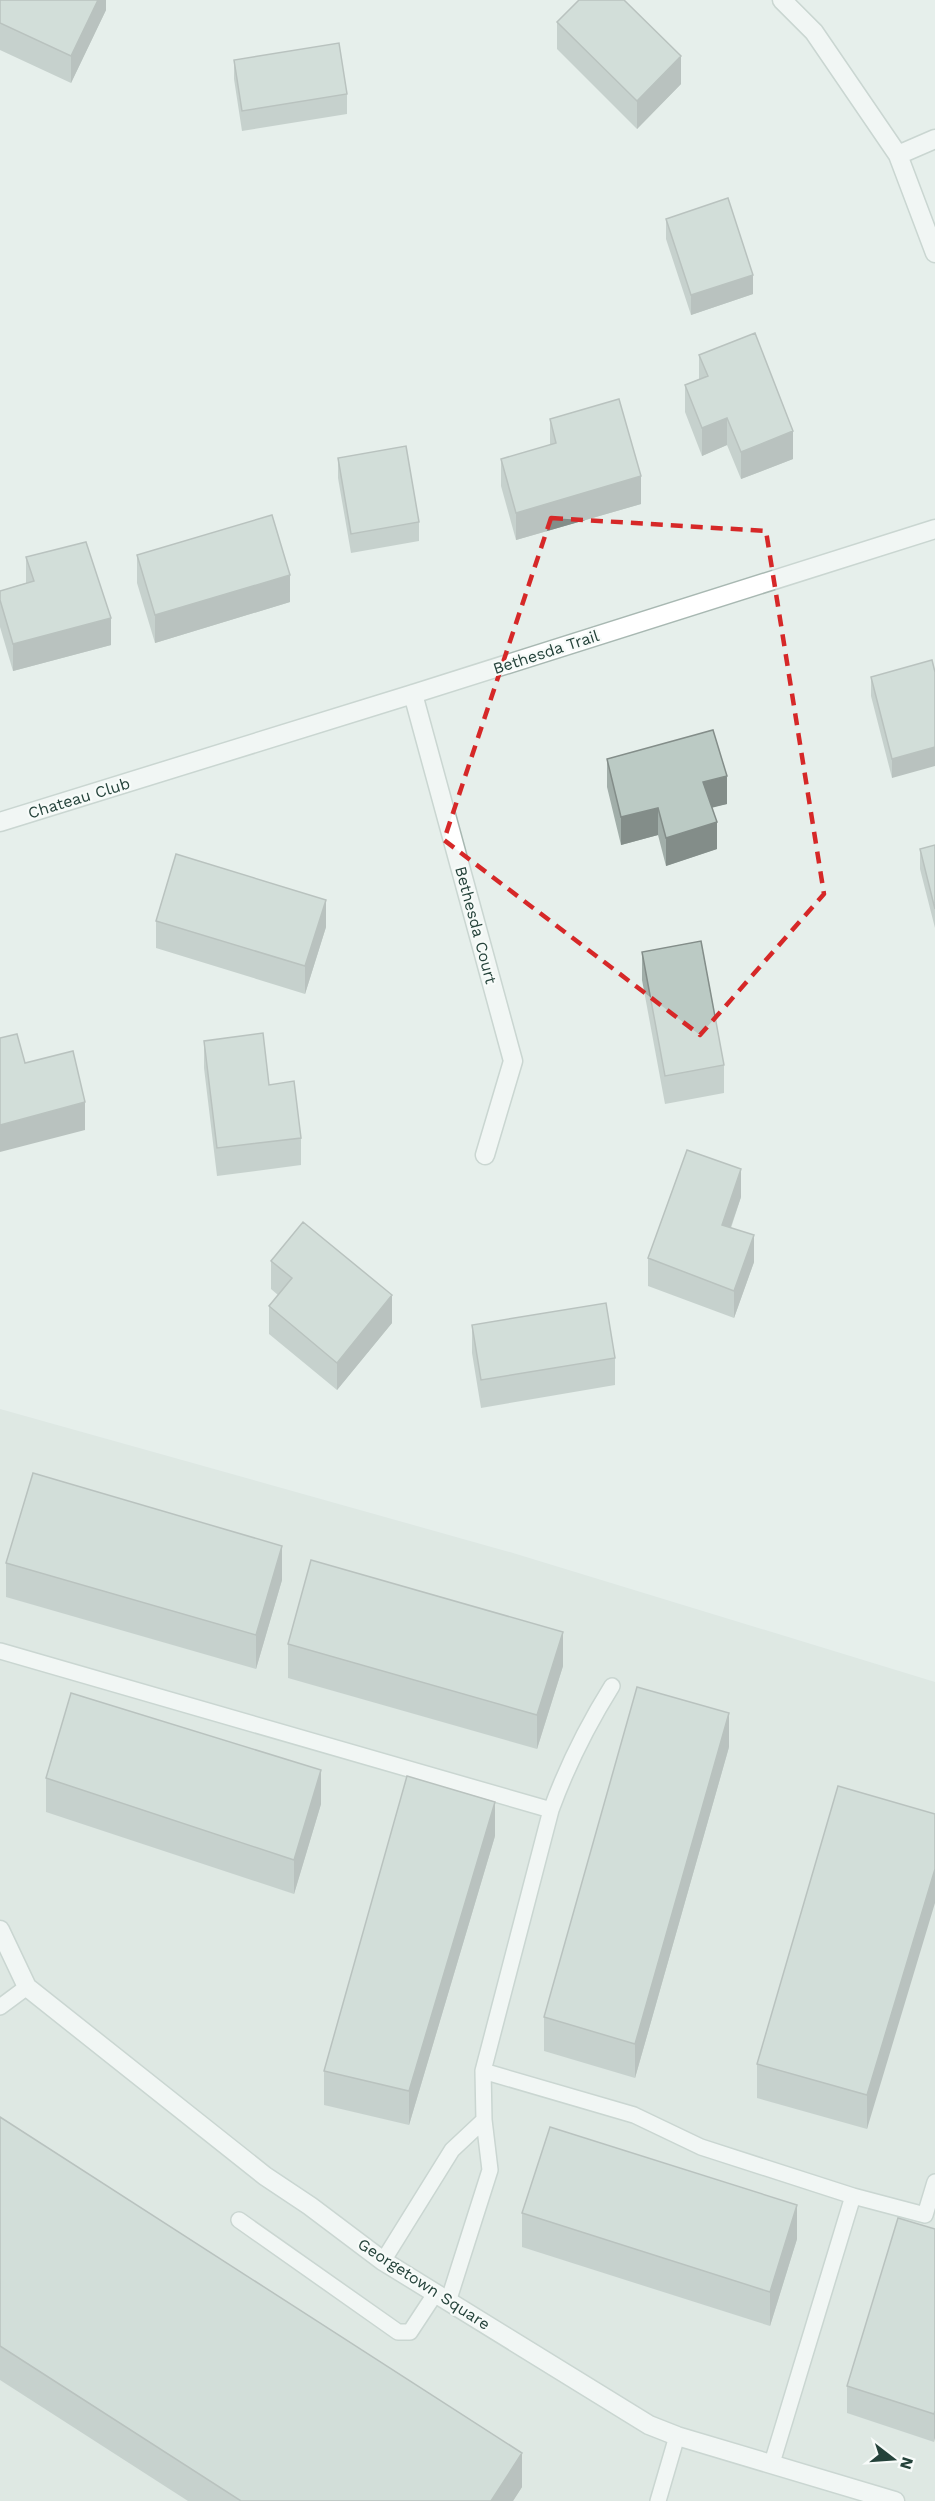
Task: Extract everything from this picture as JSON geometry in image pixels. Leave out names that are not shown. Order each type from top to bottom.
[{"type":"street","points":[[782,0],[814,32],[898,155],[935,253]]},
{"type":"street","points":[[898,155],[935,139]]},
{"type":"street","name":"Bethesda Trail","points":[[157,774],[935,529]]},
{"type":"street","name":"Bethesda Court","points":[[413,694],[513,1061],[485,1155]]},
{"type":"street","name":"Chateau Club","points":[[0,822],[157,774]]},
{"type":"street","name":"Georgetown Square","points":[[0,1930],[27,1987],[265,2176],[310,2206],[383,2261],[649,2425],[677,2436],[895,2501]]},
{"type":"lane","points":[[0,1652],[551,1810]]},
{"type":"lane","points":[[239,2220],[398,2332],[410,2332],[442,2297],[490,2170],[484,2120],[483,2071],[551,1810],[589,1722],[612,1686]]},
{"type":"lane","points":[[0,2007],[27,1987]]},
{"type":"lane","points":[[483,2071],[634,2115],[701,2147],[925,2216],[935,2182]]},
{"type":"lane","points":[[383,2261],[452,2150],[484,2120]]},
{"type":"lane","points":[[772,2463],[854,2196]]},
{"type":"lane","points":[[658,2501],[677,2436]]},
{"type":"highlighted area","points":[[551,518],[766,531],[824,894],[700,1035],[444,840]]},
{"type":"shaded area","points":[[0,1409],[513,1553],[935,1682],[935,2501],[0,2501]]},
{"type":"building","points":[[0,0],[98,0],[71,56],[0,23]]},
{"type":"building","points":[[579,0],[624,0],[681,56],[637,101],[557,22]]},
{"type":"building","points":[[339,43],[347,94],[242,111],[234,60]]},
{"type":"building","points":[[728,198],[753,275],[691,295],[666,219]]},
{"type":"building","points":[[755,333],[793,431],[741,452],[727,418],[702,428],[685,385],[708,376],[699,355]]},
{"type":"building","points":[[619,399],[641,476],[516,513],[501,459],[556,443],[550,419]]},
{"type":"building","points":[[406,446],[419,522],[351,534],[338,458]]},
{"type":"building","points":[[272,515],[290,575],[155,615],[137,555]]},
{"type":"building","points":[[86,542],[111,618],[13,644],[0,600],[0,591],[34,581],[26,557]]},
{"type":"building","points":[[932,660],[935,672],[935,747],[892,759],[871,677]]},
{"type":"building","points":[[713,730],[727,776],[703,782],[717,822],[666,838],[658,808],[621,817],[607,759]]},
{"type":"building","points":[[935,845],[935,909],[920,849]]},
{"type":"building","points":[[176,854],[326,900],[305,966],[156,921]]},
{"type":"building","points":[[701,941],[724,1065],[665,1076],[642,952]]},
{"type":"building","points":[[263,1033],[269,1085],[294,1081],[301,1138],[217,1148],[204,1041]]},
{"type":"building","points":[[17,1034],[25,1063],[73,1051],[85,1102],[0,1125],[0,1038]]},
{"type":"building","points":[[687,1150],[741,1169],[722,1225],[754,1235],[734,1291],[648,1258]]},
{"type":"building","points":[[303,1222],[392,1295],[337,1363],[269,1306],[292,1278],[271,1261]]},
{"type":"building","points":[[606,1303],[615,1358],[481,1380],[472,1325]]},
{"type":"building","points":[[33,1473],[282,1546],[256,1635],[6,1563]]},
{"type":"building","points":[[311,1560],[563,1632],[537,1715],[288,1644]]},
{"type":"building","points":[[637,1687],[729,1713],[635,2044],[544,2017]]},
{"type":"building","points":[[71,1693],[321,1770],[294,1860],[46,1778]]},
{"type":"building","points":[[407,1776],[495,1802],[409,2091],[324,2071]]},
{"type":"building","points":[[838,1786],[935,1814],[935,1869],[867,2095],[757,2064]]},
{"type":"building","points":[[0,2117],[522,2453],[491,2501],[241,2501],[0,2346]]},
{"type":"building","points":[[550,2127],[797,2205],[770,2292],[522,2213]]},
{"type":"building","points":[[898,2218],[935,2229],[934,2414],[847,2386]]}]
